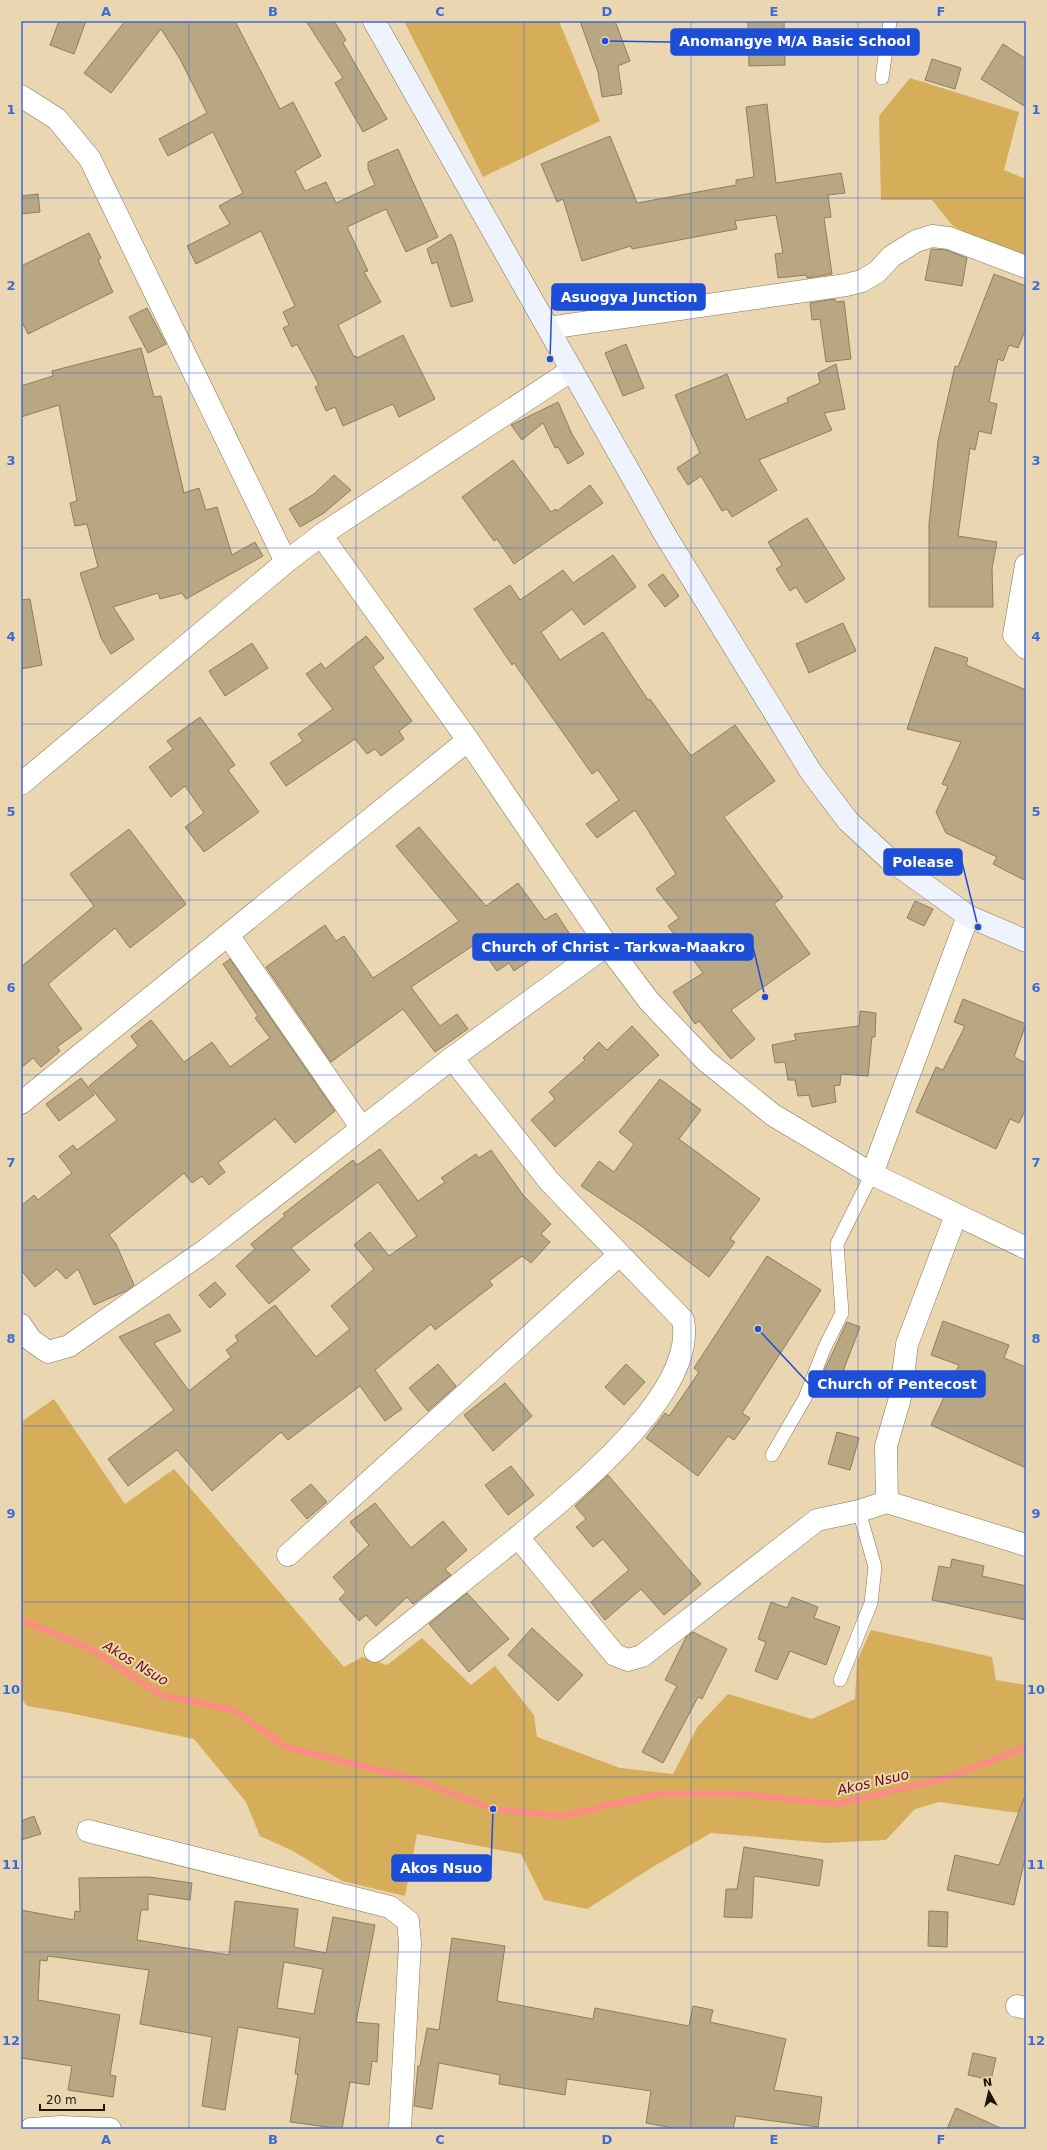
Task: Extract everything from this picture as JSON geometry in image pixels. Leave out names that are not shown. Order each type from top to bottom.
[{"type":"street","points":[[374,21],[664,533],[811,772],[848,821],[889,858],[968,916],[1026,941]]},
{"type":"street","points":[[21,96],[57,119],[90,159],[286,562]]},
{"type":"street","points":[[548,328],[846,285],[862,281],[877,272],[892,256],[916,241],[932,236],[949,238],[1026,267]]},
{"type":"street","points":[[21,784],[286,562],[321,535],[572,370]]},
{"type":"street","points":[[321,535],[468,740],[607,945],[649,1001],[706,1061],[773,1115],[872,1174],[1026,1248]]},
{"type":"street","points":[[1026,565],[1014,634],[1026,648]]},
{"type":"street","points":[[21,1103],[468,740]]},
{"type":"street","points":[[872,1174],[968,916]]},
{"type":"street","points":[[228,934],[361,1127]]},
{"type":"street","points":[[21,1325],[31,1340],[48,1352],[69,1346],[208,1249],[361,1127],[452,1058],[607,945]]},
{"type":"street","points":[[375,1651],[518,1537],[602,1465],[660,1398],[674,1376],[685,1333],[683,1320],[549,1181],[452,1058]]},
{"type":"street","points":[[887,1502],[886,1446],[900,1398],[907,1344],[956,1215]]},
{"type":"street","points":[[288,1555],[619,1255]]},
{"type":"street","points":[[518,1537],[615,1655],[628,1660],[642,1656],[817,1520],[859,1511],[887,1502],[1026,1545]]},
{"type":"street","points":[[88,1831],[390,1907],[408,1921],[410,1943],[400,2129]]},
{"type":"street","points":[[30,2129],[61,2127],[110,2129]]},
{"type":"lane","points":[[882,78],[890,21]]},
{"type":"lane","points":[[772,1455],[805,1398],[824,1350],[842,1313],[837,1244],[872,1174]]},
{"type":"lane","points":[[840,1680],[871,1603],[875,1567],[859,1511]]},
{"type":"shaded area","points":[[404,21],[559,21],[600,121],[483,177]]},
{"type":"shaded area","points":[[910,78],[1019,112],[1004,170],[1026,179],[1026,262],[953,226],[932,200],[881,200],[879,116]]},
{"type":"shaded area","points":[[54,1399],[125,1504],[174,1469],[344,1667],[362,1657],[387,1665],[422,1638],[471,1685],[495,1666],[534,1715],[537,1737],[620,1768],[673,1774],[698,1726],[728,1694],[812,1719],[855,1699],[857,1661],[871,1630],[992,1657],[996,1680],[1026,1685],[1026,1814],[939,1802],[915,1809],[886,1840],[826,1843],[711,1833],[651,1868],[587,1909],[544,1900],[521,1854],[417,1834],[405,1896],[342,1881],[293,1851],[260,1836],[246,1802],[194,1739],[69,1713],[27,1706],[21,1698],[21,1422]]},
{"type":"building","points":[[59,21],[86,21],[74,54],[50,45]]},
{"type":"building","points":[[125,21],[235,21],[280,109],[293,102],[321,156],[295,171],[305,191],[326,182],[336,203],[375,185],[368,169],[368,162],[398,149],[438,237],[406,252],[386,209],[347,227],[368,271],[364,272],[381,302],[338,325],[354,357],[356,356],[357,358],[403,335],[435,399],[399,417],[393,404],[343,426],[335,407],[326,411],[315,387],[319,385],[297,344],[292,347],[283,328],[289,325],[283,312],[295,306],[261,231],[196,264],[187,246],[230,224],[219,206],[243,193],[213,132],[168,156],[159,139],[207,113],[180,59],[161,29],[111,93],[84,73]]},
{"type":"building","points":[[306,21],[334,21],[346,40],[343,43],[387,119],[363,132],[335,83],[343,78]]},
{"type":"building","points":[[580,21],[615,21],[630,61],[618,66],[622,94],[602,97],[598,72]]},
{"type":"building","points":[[748,21],[784,21],[785,65],[749,66]]},
{"type":"building","points":[[1003,44],[1026,59],[1026,107],[981,79]]},
{"type":"building","points":[[932,59],[961,68],[955,89],[925,80]]},
{"type":"building","points":[[767,104],[776,183],[841,173],[845,193],[828,195],[831,217],[824,218],[832,274],[807,278],[806,275],[778,278],[775,254],[783,253],[776,215],[735,221],[737,229],[632,249],[631,246],[582,261],[563,199],[557,202],[541,164],[610,136],[637,203],[736,185],[736,180],[754,177],[746,107]]},
{"type":"building","points":[[38,194],[40,212],[21,214],[21,196]]},
{"type":"building","points":[[89,233],[101,258],[98,260],[113,292],[28,334],[21,320],[21,266]]},
{"type":"building","points":[[451,234],[455,242],[473,301],[451,307],[437,262],[432,264],[427,249]]},
{"type":"building","points":[[931,250],[946,250],[967,258],[962,286],[925,280]]},
{"type":"building","points":[[994,274],[1026,286],[1026,328],[1018,348],[1009,345],[1003,361],[998,359],[989,402],[997,404],[991,434],[979,431],[975,450],[970,448],[958,536],[997,542],[992,568],[993,607],[929,607],[929,524],[938,441],[955,366],[958,367]]},
{"type":"building","points":[[835,299],[836,302],[844,301],[851,359],[826,362],[820,319],[812,320],[810,303]]},
{"type":"building","points":[[147,308],[166,344],[148,353],[129,317]]},
{"type":"building","points":[[626,344],[644,388],[623,396],[605,353]]},
{"type":"building","points":[[141,348],[154,397],[161,396],[184,493],[199,488],[206,510],[217,507],[232,555],[255,542],[263,556],[186,599],[182,593],[160,599],[158,593],[113,607],[134,639],[111,654],[101,638],[80,573],[98,567],[87,524],[75,526],[70,503],[77,501],[59,405],[21,417],[21,386],[53,376],[52,371]]},
{"type":"building","points":[[836,364],[845,409],[824,413],[832,430],[759,460],[777,490],[732,517],[727,509],[722,511],[701,476],[688,485],[677,468],[700,453],[675,395],[727,374],[746,420],[788,402],[787,398],[820,383],[818,373]]},
{"type":"building","points":[[558,402],[572,434],[584,454],[568,464],[558,447],[555,448],[543,423],[522,440],[511,425]]},
{"type":"building","points":[[513,460],[551,512],[556,509],[557,511],[590,485],[603,503],[514,564],[497,539],[494,541],[462,497]]},
{"type":"building","points":[[334,475],[351,490],[324,513],[300,527],[289,509],[314,494]]},
{"type":"building","points":[[807,518],[845,579],[806,603],[796,587],[790,591],[776,569],[782,565],[768,542]]},
{"type":"building","points":[[613,555],[636,587],[584,625],[572,609],[541,632],[560,660],[603,632],[648,700],[650,699],[691,756],[735,725],[775,781],[724,817],[783,897],[774,904],[810,954],[731,1010],[755,1039],[731,1059],[699,1021],[695,1024],[673,992],[703,973],[668,926],[679,918],[656,889],[676,874],[635,810],[597,838],[586,824],[619,800],[598,770],[592,774],[514,663],[512,665],[474,609],[510,585],[520,600],[563,570],[573,583]]},
{"type":"building","points":[[663,574],[679,596],[665,607],[648,585]]},
{"type":"building","points":[[30,599],[42,665],[21,669],[21,600]]},
{"type":"building","points":[[843,623],[856,651],[809,673],[796,644]]},
{"type":"building","points":[[366,636],[384,658],[373,667],[412,721],[399,731],[404,739],[381,756],[375,749],[367,754],[355,739],[286,786],[270,763],[303,741],[298,734],[333,709],[306,674],[321,663],[325,669]]},
{"type":"building","points":[[252,643],[268,668],[225,696],[209,671]]},
{"type":"building","points":[[935,647],[968,658],[966,665],[1026,690],[1026,881],[993,864],[997,857],[946,833],[936,812],[948,786],[942,784],[961,742],[907,729]]},
{"type":"building","points":[[200,717],[235,765],[228,770],[259,812],[204,852],[185,827],[204,813],[185,786],[171,797],[149,767],[173,749],[167,741]]},
{"type":"building","points":[[419,827],[486,906],[518,883],[545,920],[556,913],[569,933],[514,971],[509,963],[497,971],[477,943],[411,987],[440,1026],[457,1014],[468,1029],[435,1052],[403,1009],[331,1062],[266,967],[325,925],[336,941],[344,936],[373,978],[459,921],[396,846]]},
{"type":"building","points":[[129,829],[186,904],[130,948],[115,928],[48,984],[82,1029],[57,1047],[60,1051],[41,1067],[33,1058],[21,1068],[21,967],[94,906],[70,874]]},
{"type":"building","points":[[915,901],[933,909],[924,926],[907,918]]},
{"type":"building","points":[[230,959],[335,1111],[295,1143],[275,1119],[218,1163],[225,1172],[209,1185],[202,1176],[192,1183],[184,1173],[109,1235],[116,1244],[134,1285],[126,1291],[94,1305],[78,1269],[66,1279],[57,1269],[35,1287],[21,1270],[21,1206],[34,1195],[38,1200],[72,1173],[59,1156],[73,1145],[77,1150],[117,1120],[89,1086],[138,1046],[131,1036],[151,1020],[184,1062],[212,1042],[230,1067],[270,1038],[255,1018],[258,1016],[223,964]]},
{"type":"building","points":[[963,999],[1026,1024],[1014,1057],[1026,1063],[1026,1109],[1019,1123],[1010,1119],[996,1149],[916,1112],[936,1067],[943,1070],[965,1026],[954,1022]]},
{"type":"building","points":[[860,1011],[876,1013],[875,1037],[872,1037],[868,1076],[841,1074],[840,1085],[834,1086],[836,1102],[812,1107],[809,1095],[798,1096],[795,1080],[788,1080],[785,1062],[775,1063],[772,1045],[796,1040],[794,1034],[859,1026]]},
{"type":"building","points":[[632,1026],[659,1055],[555,1147],[531,1120],[555,1099],[549,1092],[585,1060],[583,1058],[599,1042],[607,1050]]},
{"type":"building","points":[[81,1078],[94,1095],[59,1121],[46,1104]]},
{"type":"building","points":[[660,1079],[701,1110],[679,1139],[760,1199],[730,1239],[735,1242],[709,1277],[640,1225],[581,1186],[599,1161],[614,1172],[634,1144],[619,1132]]},
{"type":"building","points":[[380,1149],[418,1201],[445,1182],[441,1178],[476,1154],[479,1158],[491,1150],[523,1195],[551,1224],[541,1234],[550,1242],[531,1263],[522,1256],[489,1281],[493,1285],[435,1330],[431,1324],[375,1370],[402,1409],[385,1421],[360,1386],[288,1440],[281,1432],[212,1491],[177,1450],[128,1486],[108,1459],[174,1410],[119,1337],[169,1314],[181,1331],[154,1343],[189,1391],[231,1357],[226,1350],[238,1341],[235,1336],[275,1305],[316,1357],[350,1329],[331,1306],[374,1269],[354,1245],[370,1232],[389,1256],[417,1236],[378,1182],[291,1248],[310,1270],[269,1304],[236,1266],[255,1249],[251,1244],[285,1216],[283,1214],[353,1160],[357,1165]]},
{"type":"building","points":[[767,1256],[821,1290],[742,1413],[750,1418],[734,1440],[728,1436],[698,1476],[646,1438],[665,1413],[669,1416],[699,1372],[694,1368]]},
{"type":"building","points":[[215,1282],[226,1294],[210,1308],[199,1295]]},
{"type":"building","points":[[943,1321],[1009,1345],[1004,1358],[1026,1367],[1026,1468],[931,1425],[959,1365],[931,1355]]},
{"type":"building","points":[[847,1322],[860,1327],[840,1379],[823,1373]]},
{"type":"building","points":[[438,1364],[456,1386],[428,1411],[409,1388]]},
{"type":"building","points":[[626,1364],[645,1382],[624,1405],[605,1387]]},
{"type":"building","points":[[505,1383],[532,1416],[493,1451],[464,1415]]},
{"type":"building","points":[[837,1432],[859,1438],[850,1470],[828,1464]]},
{"type":"building","points":[[511,1466],[534,1495],[508,1515],[485,1485]]},
{"type":"building","points":[[608,1475],[701,1584],[664,1615],[641,1589],[605,1620],[591,1602],[629,1570],[603,1539],[593,1547],[576,1527],[586,1519],[575,1506]]},
{"type":"building","points":[[311,1484],[327,1502],[307,1519],[291,1500]]},
{"type":"building","points":[[375,1503],[411,1548],[443,1521],[467,1550],[445,1569],[451,1575],[413,1604],[407,1597],[376,1626],[366,1615],[359,1621],[339,1599],[346,1592],[333,1577],[369,1545],[350,1522]]},
{"type":"building","points":[[952,1559],[984,1566],[982,1576],[1026,1586],[1026,1620],[932,1600],[939,1566],[950,1568]]},
{"type":"building","points":[[467,1593],[509,1639],[469,1672],[429,1624]]},
{"type":"building","points":[[792,1597],[818,1607],[814,1618],[840,1627],[826,1665],[790,1651],[777,1680],[755,1671],[766,1642],[758,1639],[771,1602],[787,1608]]},
{"type":"building","points":[[532,1628],[583,1675],[558,1701],[508,1655]]},
{"type":"building","points":[[693,1632],[727,1649],[702,1699],[698,1697],[663,1763],[642,1752],[677,1686],[665,1680],[686,1637]]},
{"type":"building","points":[[1024,1798],[1026,1798],[1026,1855],[1014,1905],[947,1890],[955,1855],[999,1865]]},
{"type":"building","points":[[34,1816],[41,1834],[21,1840],[21,1821]]},
{"type":"building","points":[[744,1847],[823,1860],[819,1886],[754,1876],[752,1918],[724,1917],[726,1889],[737,1889]]},
{"type":"building","points":[[149,1877],[192,1883],[190,1900],[148,1894],[148,1910],[141,1910],[137,1940],[229,1955],[235,1901],[298,1909],[294,1947],[326,1953],[333,1917],[375,1925],[356,2022],[379,2024],[377,2062],[372,2061],[369,2085],[350,2082],[342,2129],[290,2122],[298,2074],[295,2074],[300,2038],[238,2027],[225,2110],[202,2106],[212,2037],[140,2024],[149,1970],[48,1956],[47,1961],[40,1960],[38,2000],[120,2015],[110,2075],[116,2076],[113,2097],[68,2090],[72,2066],[21,2058],[21,1910],[74,1920],[75,1911],[80,1912],[79,1878]],"holes":[[[284,1962],[323,1969],[314,2014],[277,2008]]]},
{"type":"building","points":[[929,1911],[948,1912],[947,1947],[928,1946]]},
{"type":"building","points":[[452,1938],[505,1946],[497,2001],[593,2019],[595,2008],[689,2026],[693,2006],[713,2010],[710,2022],[786,2039],[774,2090],[822,2097],[818,2127],[736,2116],[733,2129],[678,2129],[646,2123],[651,2091],[567,2079],[565,2095],[499,2084],[500,2075],[439,2063],[432,2109],[414,2106],[418,2066],[420,2066],[427,2028],[439,2030]]},
{"type":"building","points":[[973,2053],[996,2058],[991,2080],[968,2075]]},
{"type":"building","points":[[956,2108],[1003,2129],[947,2129]]},
{"type":"waterway","name":"Akos Nsuo","points":[[21,1620],[89,1648],[161,1695],[234,1710],[286,1747],[414,1779],[493,1809],[562,1816],[658,1794],[741,1794],[838,1804],[949,1777],[1023,1748],[1026,1750]]},
{"type":"place","name":"Anomangye M/A Basic School","points":[[605,41]]},
{"type":"place","name":"Asuogya Junction","points":[[550,359]]},
{"type":"place","name":"Polease","points":[[978,927]]},
{"type":"place","name":"Church of Christ - Tarkwa-Maakro","points":[[765,997]]},
{"type":"place","name":"Church of Pentecost","points":[[758,1329]]},
{"type":"place","name":"Akos Nsuo","points":[[493,1809]]}]
